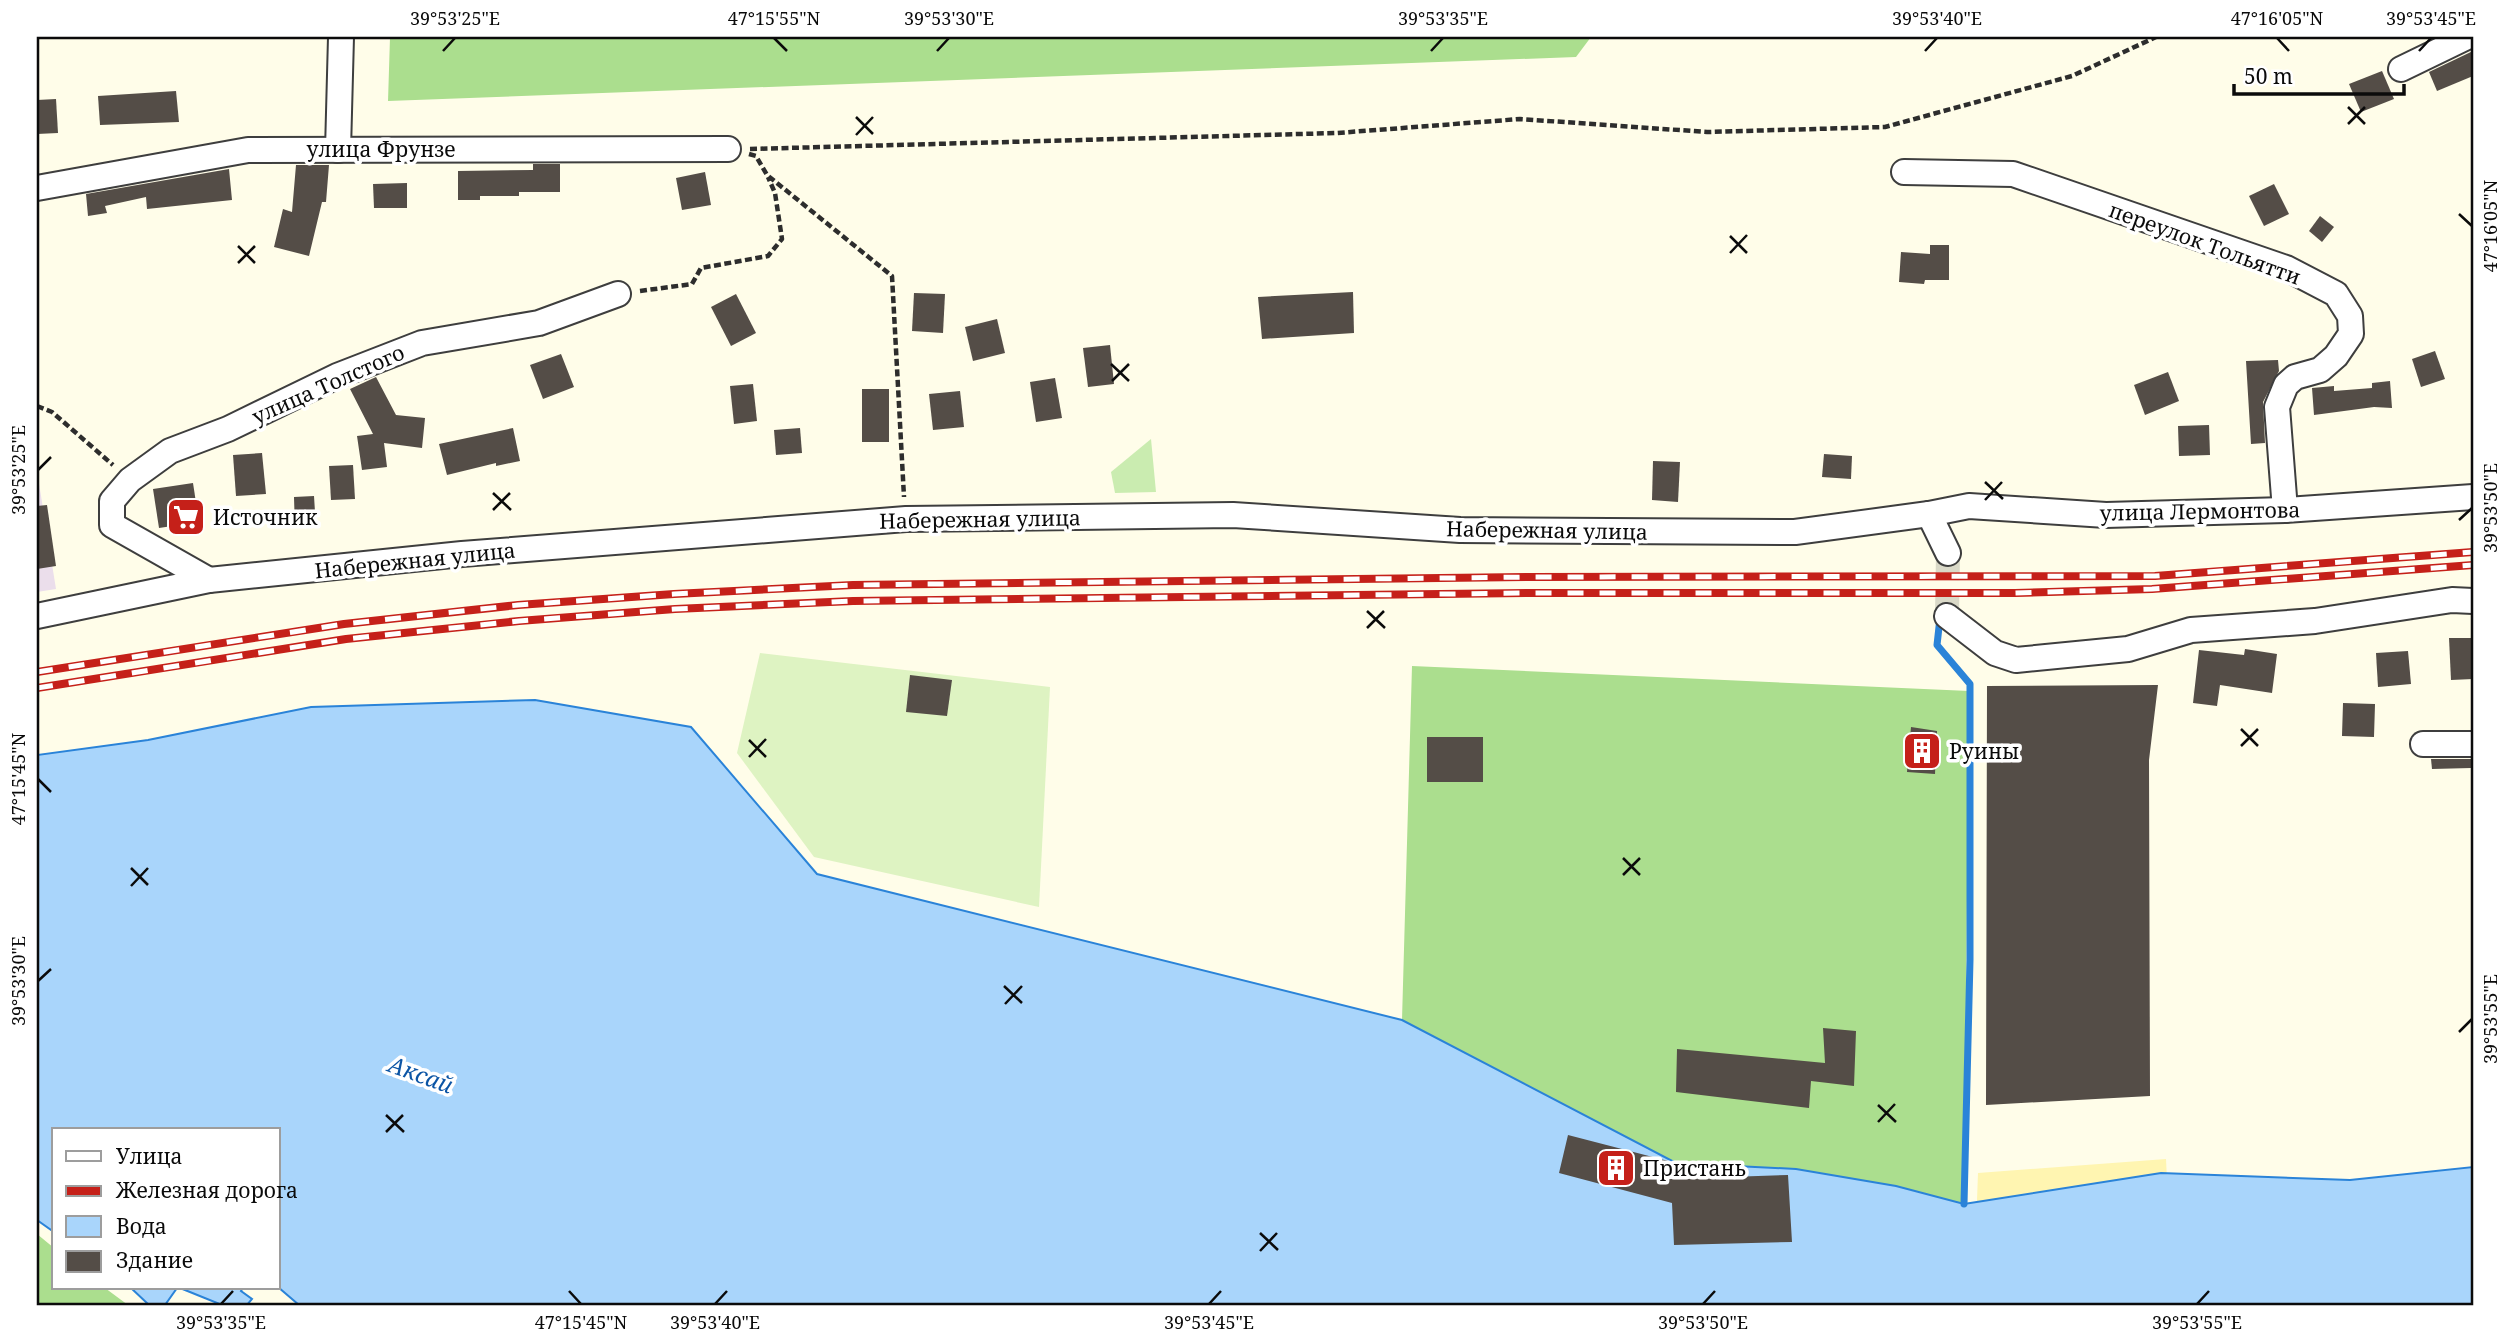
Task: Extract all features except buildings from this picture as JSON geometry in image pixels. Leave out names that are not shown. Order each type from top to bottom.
[{"type":"street","points":[[338,150],[341,37]]},
{"type":"street","points":[[2401,69],[2467,37]]},
{"type":"street","name":"улица Фрунзе","points":[[37,188],[248,150],[728,149]]},
{"type":"street","name":"переулок Тольятти","points":[[1904,172],[2013,174],[2286,268],[2336,294],[2350,316],[2351,334],[2336,356],[2320,370],[2295,377],[2286,385],[2277,407],[2285,510]]},
{"type":"street","name":"улица Толстого","points":[[209,580],[112,525],[112,500],[130,480],[170,451],[228,429],[337,376],[422,343],[539,323],[618,294]]},
{"type":"street","name":"улица Лермонтова","points":[[1928,514],[1969,506],[2106,515],[2285,510],[2473,497]]},
{"type":"street","points":[[1928,514],[1948,553]]},
{"type":"street","name":"Набережная улица","points":[[37,616],[209,580],[462,554],[906,519],[1233,515],[1460,530],[1795,532],[1928,514]]},
{"type":"street","points":[[1947,616],[1995,653],[2017,660],[2129,649],[2190,630],[2315,621],[2452,600],[2473,601]]},
{"type":"street","points":[[2423,744],[2473,744]]},
{"type":"path","points":[[728,149],[1337,133],[1520,119],[1707,132],[1885,127],[2072,76],[2156,37]]},
{"type":"path","points":[[618,294],[692,285],[701,268],[768,256],[782,239],[775,193],[756,156],[728,149]]},
{"type":"path","points":[[767,175],[892,276],[906,519]]},
{"type":"path","points":[[37,406],[52,412],[130,480]]},
{"type":"shaded area","points":[[37,471],[56,589],[37,592]]},
{"type":"green space","points":[[390,37],[1591,37],[1576,57],[388,101]]},
{"type":"green space","points":[[1151,439],[1156,492],[1115,493],[1111,472]]},
{"type":"green space","points":[[760,653],[1050,687],[1039,907],[814,857],[737,753]]},
{"type":"green space","points":[[1412,666],[1969,691],[1964,1204],[1896,1186],[1796,1169],[1676,1163],[1402,1020]]},
{"type":"green space","points":[[37,1234],[52,1246],[52,1290],[108,1290],[128,1305],[37,1305]]},
{"type":"sand","points":[[2166,1159],[2168,1201],[1976,1227],[1978,1173]]},
{"type":"water","name":"Аксай","points":[[535,700],[691,727],[817,874],[1402,1020],[1676,1163],[1796,1169],[1896,1186],[1964,1204],[2161,1173],[2350,1180],[2473,1167],[2473,1305],[299,1305],[280,1289],[280,1128],[52,1128],[52,1231],[37,1220],[37,755],[148,740],[311,707]]},
{"type":"water","points":[[133,1290],[176,1290],[165,1305],[149,1305]]},
{"type":"water","points":[[185,1290],[242,1290],[252,1299],[247,1305],[222,1305]]},
{"type":"waterway","points":[[1940,618],[1937,645],[1970,684],[1970,960],[1964,1204]]},
{"type":"tunnel","points":[[1947,616],[1948,553]]},
{"type":"railway","points":[[37,672],[344,624],[518,605],[853,585],[1532,577],[2155,576],[2473,552]]},
{"type":"railway","points":[[37,688],[346,639],[519,621],[675,609],[853,601],[1530,593],[2015,593],[2152,589],[2473,565]]},
{"type":"place","name":"Источник","points":[[186,517]]},
{"type":"place","name":"Руины","points":[[1922,751]]},
{"type":"place","name":"Пристань","points":[[1616,1168]]}]
